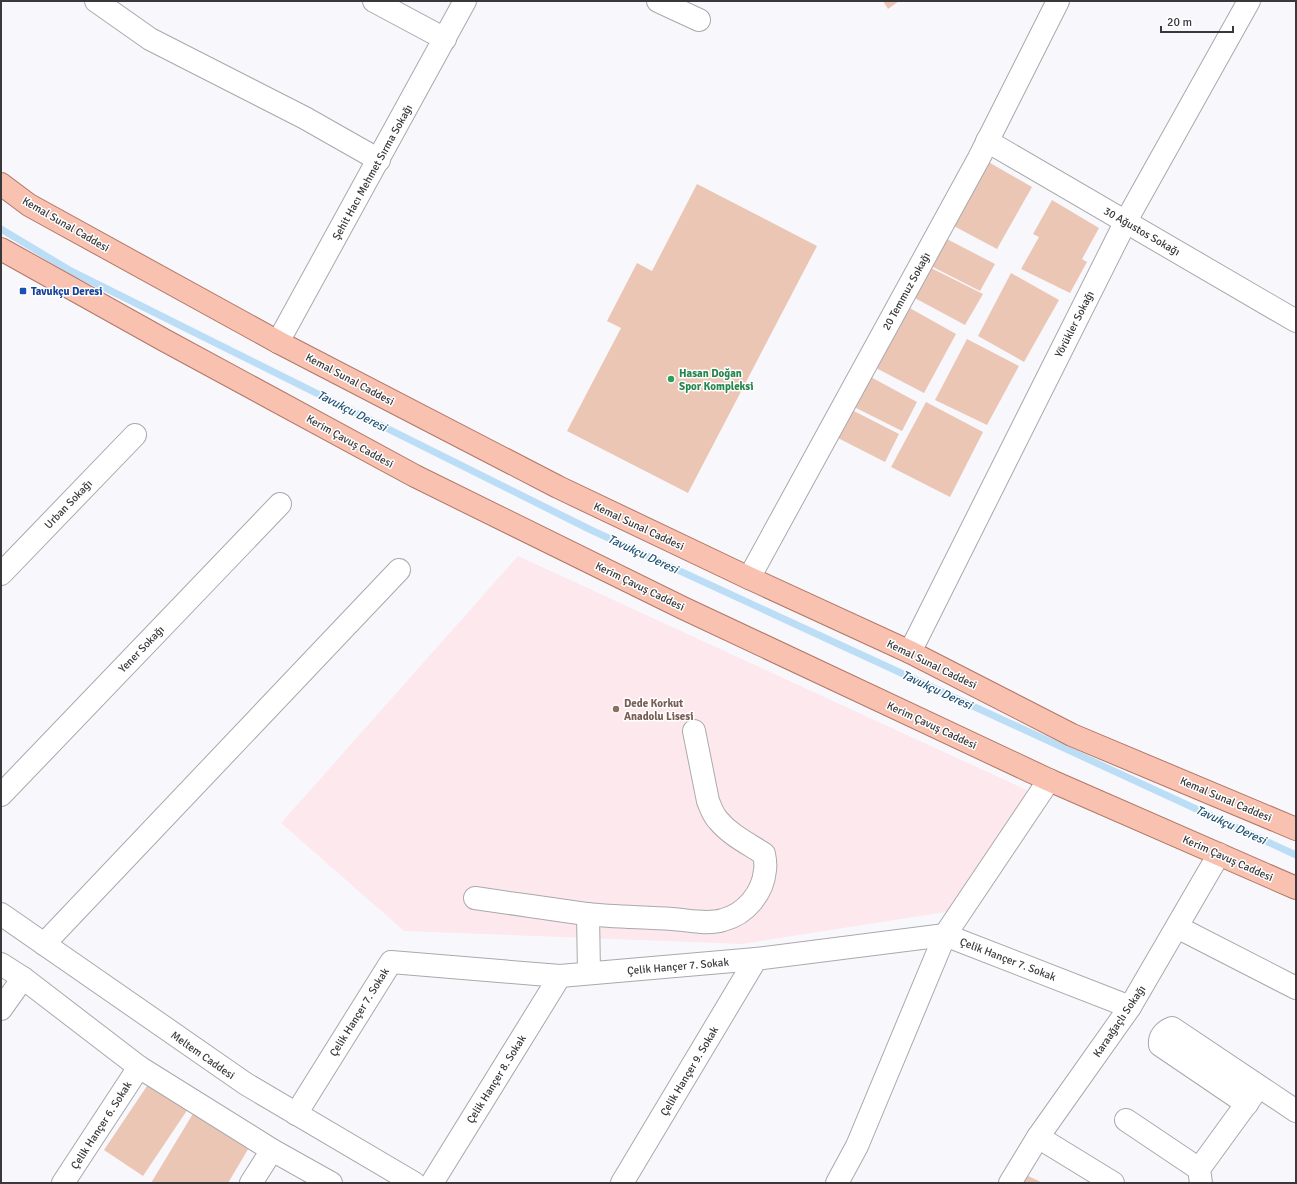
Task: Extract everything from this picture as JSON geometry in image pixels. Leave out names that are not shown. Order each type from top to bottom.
[{"type":"main road","name":"Kemal Sunal Caddesi","points":[[1,184],[29,205],[278,342],[558,488],[910,652],[1072,735],[1296,829]]},
{"type":"main road","name":"Kerim Çavuş Caddesi","points":[[1,249],[164,340],[415,476],[684,608],[1049,780],[1296,888]]},
{"type":"street","points":[[96,1],[150,39],[305,118],[379,160]]},
{"type":"street","points":[[374,1],[445,39]]},
{"type":"street","name":"Şehit Hacı Mehmet Sırma Sokağı","points":[[278,342],[466,1]]},
{"type":"street","points":[[658,1],[699,20]]},
{"type":"street","name":"20 Temmuz Sokağı","points":[[750,578],[987,141],[1058,1]]},
{"type":"street","name":"Yörükler Sokağı","points":[[910,652],[1126,221],[1249,1]]},
{"type":"street","name":"30 Ağustos Sokağı","points":[[987,141],[1296,321]]},
{"type":"street","name":"Urban Sokağı","points":[[1,574],[134,435]]},
{"type":"street","name":"Yener Sokağı","points":[[1,795],[280,504]]},
{"type":"street","points":[[44,944],[398,570]]},
{"type":"street","points":[[475,898],[588,914],[708,922],[722,921],[735,916],[747,907],[756,896],[762,883],[765,869],[764,854],[725,827],[718,821],[712,811],[708,801],[694,731]]},
{"type":"street","points":[[837,1183],[857,1146],[944,935],[1049,780]]},
{"type":"street","name":"Karaağaçlı Sokağı","points":[[1010,1183],[1038,1137],[1130,1007],[1219,854]]},
{"type":"street","name":"Meltem Caddesi","points":[[1,914],[246,1084],[414,1183]]},
{"type":"street","points":[[588,914],[589,973]]},
{"type":"street","points":[[1177,927],[1296,988]]},
{"type":"street","name":"Çelik Hançer 7. Sokak","points":[[296,1114],[391,962],[560,976],[756,959],[944,935],[1130,1007]]},
{"type":"street","name":"Çelik Hançer 9. Sokak","points":[[622,1183],[756,959]]},
{"type":"street","points":[[1,965],[23,978],[139,1067],[272,1150],[331,1183]]},
{"type":"street","name":"Çelik Hançer 8. Sokak","points":[[432,1183],[560,976]]},
{"type":"street","points":[[1,1009],[23,978]]},
{"type":"street","name":"Çelik Hançer 6. Sokak","points":[[63,1183],[139,1067]]},
{"type":"street","points":[[1126,1120],[1200,1176],[1253,1095],[1296,1111]]},
{"type":"street","points":[[1038,1137],[1113,1183]]},
{"type":"street","points":[[251,1183],[272,1150]]},
{"type":"shaded area","name":"Dede Korkut Anadolu Lisesi","points":[[518,556],[1033,793],[952,911],[742,944],[404,931],[281,823]]},
{"type":"building","points":[[883,1],[899,1],[888,9]]},
{"type":"building","points":[[985,160],[1032,187],[997,249],[948,223]]},
{"type":"building","name":"Hasan Doğan Spor Kompleksi","points":[[697,184],[817,246],[688,493],[567,431],[621,328],[607,321],[637,263],[652,271]]},
{"type":"building","points":[[1052,200],[1099,228],[1082,259],[1087,262],[1070,293],[1021,269],[1039,237],[1033,234]]},
{"type":"building","points":[[945,238],[995,264],[980,291],[931,266]]},
{"type":"building","points":[[927,266],[983,294],[965,325],[911,296]]},
{"type":"building","points":[[1011,273],[1059,300],[1024,362],[978,336]]},
{"type":"building","points":[[908,307],[956,334],[924,393],[874,367]]},
{"type":"building","points":[[967,339],[1019,366],[987,425],[935,400]]},
{"type":"building","points":[[867,375],[917,402],[902,431],[850,405]]},
{"type":"building","points":[[926,402],[983,432],[950,497],[891,467]]},
{"type":"building","points":[[850,409],[899,434],[885,462],[834,436]]},
{"type":"building","points":[[151,1080],[190,1106],[143,1176],[104,1150]]},
{"type":"building","points":[[194,1112],[250,1146],[228,1183],[151,1183]]},
{"type":"building","points":[[1026,1175],[1043,1183],[1022,1183]]},
{"type":"waterway","name":"Tavukçu Deresi","points":[[1,229],[71,271],[591,530],[1296,855]]},
{"type":"place","name":"Tavukçu Deresi","points":[[23,291]]},
{"type":"place","name":"Hasan Doğan Spor Kompleksi","points":[[671,379]]},
{"type":"place","name":"Dede Korkut Anadolu Lisesi","points":[[616,709]]}]
